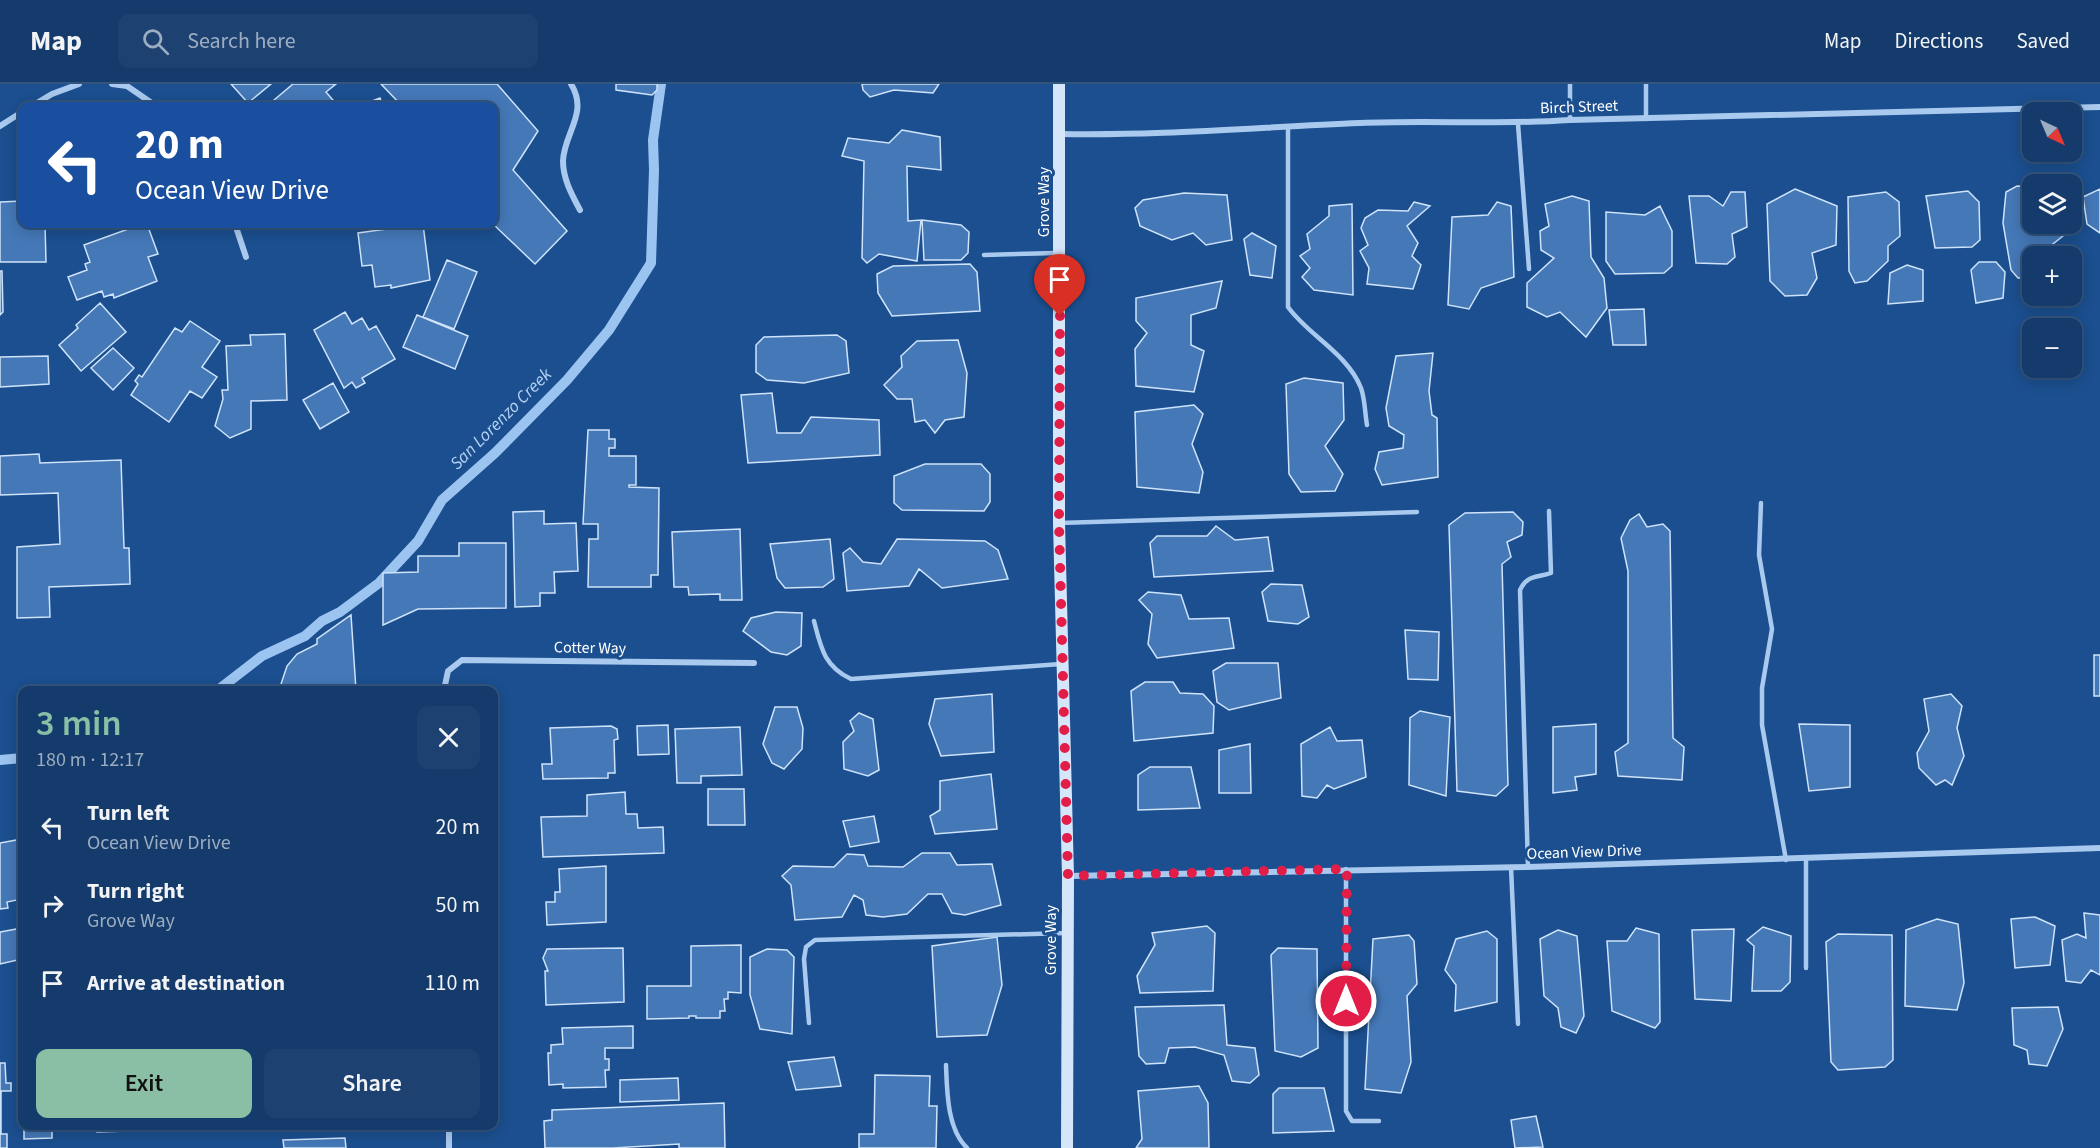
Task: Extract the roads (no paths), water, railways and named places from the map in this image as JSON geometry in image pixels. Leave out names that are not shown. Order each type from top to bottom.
[{"type":"main road","name":"Grove Way","points":[[1059,84],[1059,522],[1068,876],[1067,1148]]},
{"type":"street","points":[[39,102],[52,94],[80,84]]},
{"type":"street","points":[[112,84],[127,86],[150,102]]},
{"type":"street","points":[[571,84],[576,91],[578,111],[573,131],[566,143],[563,162],[566,180],[580,210]]},
{"type":"street","name":"Birch Street","points":[[1060,134],[1120,136],[1362,123],[1518,124],[1570,120],[2100,107]]},
{"type":"street","points":[[0,126],[18,115]]},
{"type":"street","points":[[236,228],[246,257]]},
{"type":"street","name":"Cotter Way","points":[[445,686],[448,671],[462,660],[754,663]]},
{"type":"street","name":"Ocean View Drive","points":[[1068,876],[1528,867],[2100,848]]},
{"type":"street","points":[[449,1130],[449,1148]]},
{"type":"lane","points":[[1570,84],[1570,120]]},
{"type":"lane","points":[[1646,84],[1646,119]]},
{"type":"lane","points":[[1518,124],[1529,269]]},
{"type":"lane","points":[[1287,127],[1288,307],[1301,326],[1324,341],[1346,365],[1361,388],[1367,425]]},
{"type":"lane","points":[[984,255],[1060,253]]},
{"type":"lane","points":[[1761,503],[1759,555],[1772,630],[1762,688],[1762,725],[1786,860]]},
{"type":"lane","points":[[1528,867],[1520,590],[1525,581],[1534,575],[1551,573],[1549,511]]},
{"type":"lane","points":[[1059,522],[1417,512]]},
{"type":"lane","points":[[814,621],[823,657],[837,672],[851,679],[1064,663]]},
{"type":"lane","points":[[1806,859],[1806,968]]},
{"type":"lane","points":[[1511,867],[1518,1024]]},
{"type":"lane","points":[[1347,869],[1346,1111],[1353,1121],[1379,1121]]},
{"type":"lane","points":[[809,1023],[804,959],[806,947],[815,940],[1067,933]]},
{"type":"lane","points":[[946,1065],[947,1088],[956,1135],[967,1148]]},
{"type":"waterway","name":"San Lorenzo Creek","points":[[223,686],[262,656],[305,636],[322,621],[340,612],[379,583],[418,541],[442,500],[495,453],[567,380],[609,330],[651,263],[653,140],[661,84]]},
{"type":"waterway","name":"San Lorenzo Creek","points":[[0,760],[18,758]]}]
